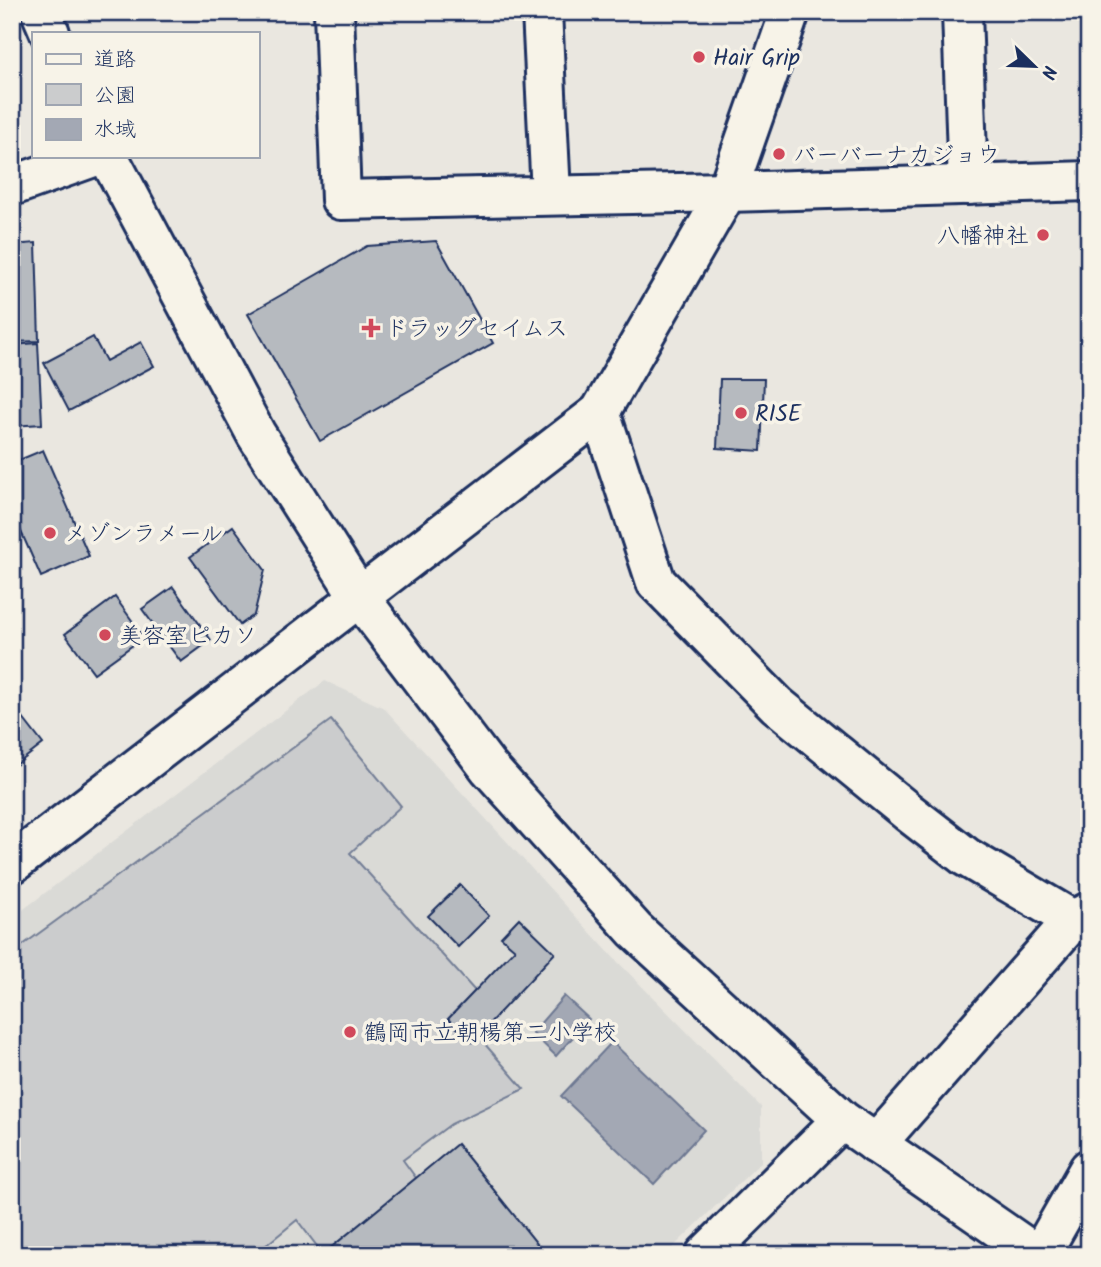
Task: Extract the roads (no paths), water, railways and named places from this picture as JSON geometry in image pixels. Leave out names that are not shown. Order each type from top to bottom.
[{"type":"street","points":[[41,12],[50,32]]},
{"type":"street","points":[[334,12],[341,200],[1089,181]]},
{"type":"street","points":[[542,12],[551,194]]},
{"type":"street","points":[[12,864],[600,412],[727,192],[790,12]]},
{"type":"street","points":[[962,12],[968,185]]},
{"type":"street","points":[[12,186],[90,158]]},
{"type":"street","points":[[108,158],[256,434],[360,598],[489,768],[635,930],[842,1120],[1038,1255],[1089,1169]]},
{"type":"street","points":[[600,412],[656,582],[777,705],[908,813],[966,857],[1081,916],[876,1144]]},
{"type":"street","points":[[705,1255],[842,1120]]},
{"type":"water","points":[[564,996],[589,1019],[556,1056],[532,1033]]},
{"type":"water","points":[[612,1042],[704,1130],[654,1184],[561,1096]]},
{"type":"place","name":"Hair Grip","points":[[699,57]]},
{"type":"place","name":"バーバーナカジョウ","points":[[779,154]]},
{"type":"place","name":"八幡神社","points":[[1043,235]]},
{"type":"place","name":"ドラッグセイムス","points":[[371,328]]},
{"type":"place","name":"RISE","points":[[741,413]]},
{"type":"place","name":"メゾンラメール","points":[[50,533]]},
{"type":"place","name":"美容室ピカソ","points":[[105,635]]},
{"type":"place","name":"鶴岡市立朝楊第二小学校","points":[[350,1032]]}]
